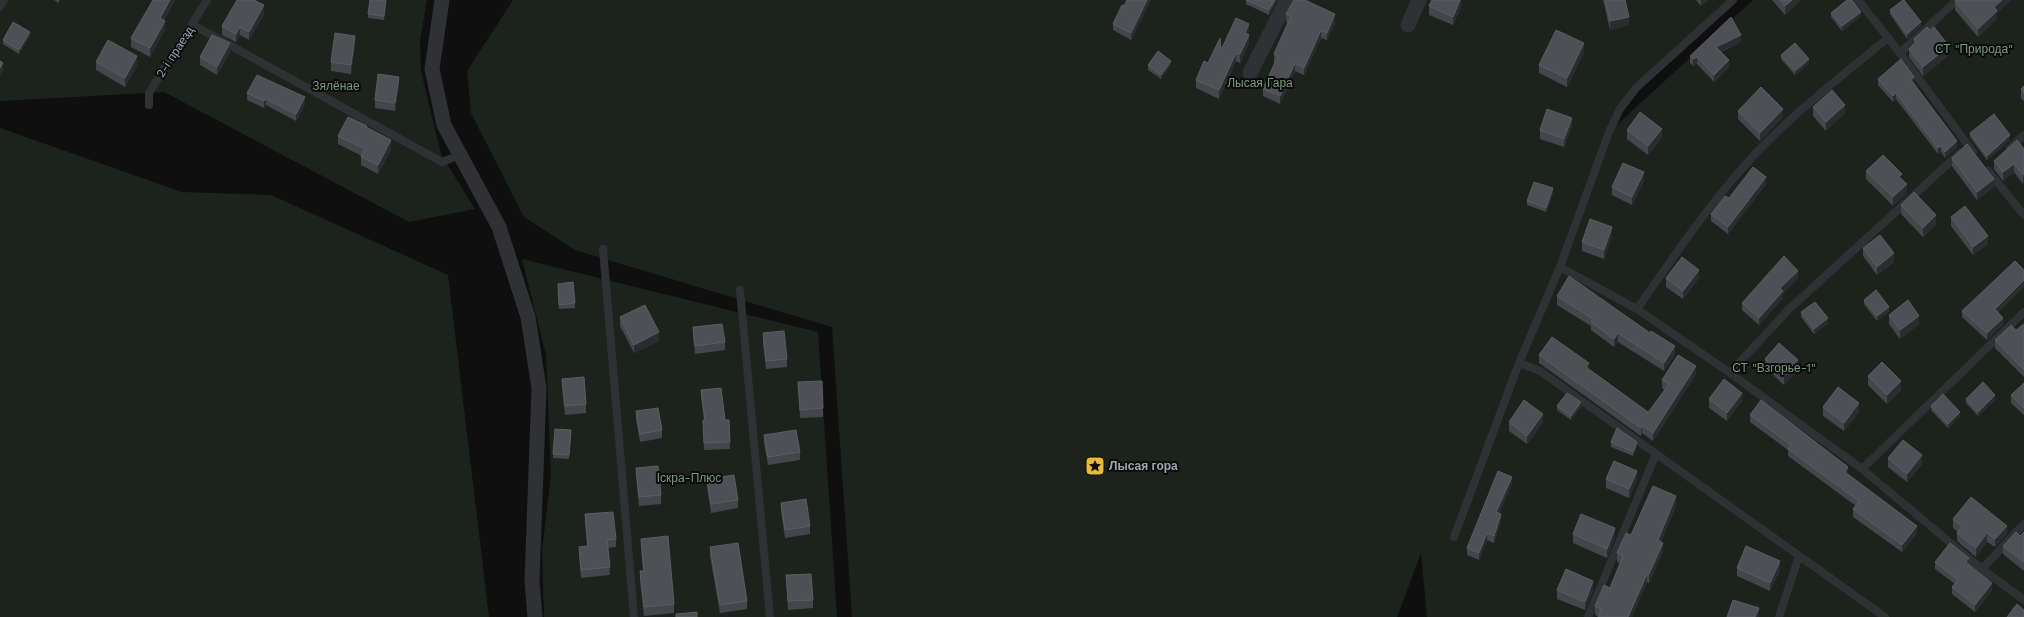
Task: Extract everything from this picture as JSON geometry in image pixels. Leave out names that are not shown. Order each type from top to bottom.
[{"type":"street","points":[[442,0],[432,69],[444,125],[499,227],[528,317],[539,388],[532,581],[535,617]]},
{"type":"street","points":[[1250,73],[1287,0]]},
{"type":"street","points":[[1408,25],[1420,0]]},
{"type":"lane","points":[[0,7],[4,0]]},
{"type":"lane","name":"2-і праезд","points":[[149,106],[149,93],[193,25],[207,0]]},
{"type":"lane","points":[[1454,537],[1519,363],[1560,267],[1609,132],[1620,109],[1636,88],[1733,0]]},
{"type":"lane","points":[[1858,0],[1900,53],[1967,145],[2024,215]]},
{"type":"lane","points":[[1900,53],[1957,0]]},
{"type":"lane","points":[[193,25],[442,162],[460,155]]},
{"type":"lane","points":[[1637,309],[1688,235],[1733,178],[1789,120],[1888,38]]},
{"type":"lane","points":[[2002,155],[2024,135]]},
{"type":"lane","points":[[1730,373],[1787,312],[1967,145]]},
{"type":"lane","points":[[603,249],[634,617]]},
{"type":"lane","points":[[1560,267],[1637,309],[1730,373],[1862,469],[1982,568],[2024,600]]},
{"type":"lane","points":[[740,290],[770,617]]},
{"type":"lane","points":[[1862,469],[2024,312]]},
{"type":"lane","points":[[1519,363],[1540,372],[1885,617]]},
{"type":"lane","points":[[1588,617],[1656,454]]},
{"type":"lane","points":[[1982,568],[2024,524]]},
{"type":"lane","points":[[1779,617],[1799,556]]},
{"type":"green space","name":"Зялёнае","points":[[0,0],[427,0],[420,41],[421,71],[441,154],[475,209],[409,222],[164,92],[0,101]]},
{"type":"green space","points":[[513,0],[1733,0],[1636,88],[1610,131],[1753,0],[2024,0],[2024,617],[1427,617],[1421,553],[1397,617],[852,617],[832,327],[575,250],[524,217],[471,113],[467,71]]},
{"type":"green space","points":[[0,128],[182,192],[271,195],[448,275],[489,617],[0,617]]},
{"type":"green space","name":"Іскра-Плюс","points":[[522,259],[818,332],[837,617],[544,617],[542,551],[551,475],[546,355]]},
{"type":"building","points":[[153,0],[170,0],[160,18],[165,21],[150,48],[131,38]]},
{"type":"building","points":[[237,0],[254,0],[264,5],[249,32],[240,27],[236,34],[222,26]]},
{"type":"building","points":[[370,0],[386,0],[384,16],[368,14]]},
{"type":"building","points":[[1127,0],[1147,0],[1131,33],[1113,24],[1122,5],[1124,6]]},
{"type":"building","points":[[1246,0],[1275,0],[1269,10]]},
{"type":"building","points":[[1294,0],[1305,0],[1335,14],[1327,33],[1321,30],[1304,68],[1295,63],[1280,96],[1263,89],[1278,56],[1274,54],[1291,16],[1286,14]]},
{"type":"building","points":[[1432,0],[1460,0],[1453,17],[1429,6]]},
{"type":"building","points":[[1605,0],[1625,0],[1629,17],[1610,21]]},
{"type":"building","points":[[1780,0],[1792,0],[1785,6]]},
{"type":"building","points":[[1847,0],[1852,0],[1861,12],[1842,26],[1831,13]]},
{"type":"building","points":[[1903,0],[1921,22],[1907,34],[1890,10]]},
{"type":"building","points":[[2002,0],[1994,7],[1997,11],[1978,29],[1955,1]]},
{"type":"building","points":[[1731,17],[1741,35],[1716,47],[1729,60],[1714,75],[1697,57],[1693,59],[1690,56]]},
{"type":"building","points":[[1236,18],[1249,24],[1245,33],[1249,35],[1240,54],[1236,53],[1219,90],[1196,80],[1204,61],[1208,63],[1220,38],[1221,50]]},
{"type":"building","points":[[13,22],[30,32],[19,50],[3,40]]},
{"type":"building","points":[[1927,27],[1930,30],[1934,27],[1949,46],[1923,67],[1909,49],[1916,42],[1914,39]]},
{"type":"building","points":[[1556,30],[1584,43],[1567,78],[1539,65]]},
{"type":"building","points":[[335,33],[355,36],[351,65],[331,62]]},
{"type":"building","points":[[212,35],[230,43],[217,67],[200,57]]},
{"type":"building","points":[[108,40],[137,56],[125,78],[96,62]]},
{"type":"building","points":[[1795,43],[1809,59],[1795,71],[1781,55]]},
{"type":"building","points":[[1158,51],[1171,61],[1161,75],[1148,65]]},
{"type":"building","points":[[1901,59],[1914,77],[1911,80],[1957,141],[1945,152],[1941,146],[1938,148],[1896,93],[1893,96],[1878,79]]},
{"type":"building","points":[[0,61],[3,63],[0,68]]},
{"type":"building","points":[[378,74],[399,77],[395,103],[375,100]]},
{"type":"building","points":[[257,75],[305,97],[296,114],[266,99],[264,101],[247,93]]},
{"type":"building","points":[[2024,86],[2024,93],[2021,89]]},
{"type":"building","points":[[1761,87],[1783,109],[1760,133],[1738,111]]},
{"type":"building","points":[[1832,90],[1845,105],[1826,122],[1813,107]]},
{"type":"building","points":[[1547,109],[1572,118],[1564,139],[1540,130]]},
{"type":"building","points":[[1640,112],[1662,129],[1648,146],[1627,130]]},
{"type":"building","points":[[1994,114],[2010,135],[1987,156],[1970,133]]},
{"type":"building","points":[[348,117],[391,140],[378,165],[361,157],[365,149],[338,136]]},
{"type":"building","points":[[2017,140],[2024,149],[2023,175],[2014,164],[2003,172],[1994,161]]},
{"type":"building","points":[[1967,144],[1994,179],[1977,192],[1952,158]]},
{"type":"building","points":[[1883,155],[1902,174],[1899,177],[1907,184],[1893,197],[1866,171]]},
{"type":"building","points":[[1623,163],[1644,172],[1632,197],[1612,187]]},
{"type":"building","points":[[1753,167],[1766,177],[1728,227],[1711,214],[1725,196],[1729,198]]},
{"type":"building","points":[[1534,182],[1553,188],[1546,208],[1527,201]]},
{"type":"building","points":[[1914,192],[1936,215],[1923,228],[1901,205]]},
{"type":"building","points":[[1965,206],[1988,236],[1973,247],[1951,217]]},
{"type":"building","points":[[1590,219],[1612,227],[1604,250],[1582,242]]},
{"type":"building","points":[[1880,235],[1894,253],[1877,267],[1863,248]]},
{"type":"building","points":[[1784,256],[1798,271],[1780,288],[1783,291],[1759,318],[1742,303]]},
{"type":"building","points":[[1682,257],[1699,270],[1683,291],[1666,278]]},
{"type":"building","points":[[2015,261],[2024,270],[2024,280],[1995,309],[2003,318],[1987,333],[1962,311]]},
{"type":"building","points":[[1569,276],[1650,333],[1651,331],[1675,346],[1664,363],[1618,333],[1614,339],[1591,322],[1593,319],[1557,296]]},
{"type":"building","points":[[573,282],[575,303],[559,305],[558,284]]},
{"type":"building","points":[[1876,290],[1889,307],[1877,316],[1864,300]]},
{"type":"building","points":[[1908,300],[1919,316],[1900,330],[1889,315]]},
{"type":"building","points":[[1815,302],[1828,318],[1814,329],[1801,312]]},
{"type":"building","points":[[645,305],[659,332],[634,345],[620,317]]},
{"type":"building","points":[[722,324],[725,342],[695,346],[693,327]]},
{"type":"building","points":[[2024,324],[2024,370],[1995,340],[2011,325],[2016,330]]},
{"type":"building","points":[[784,331],[787,359],[766,361],[763,333]]},
{"type":"building","points":[[1552,337],[1589,363],[1586,367],[1648,412],[1647,414],[1669,384],[1662,380],[1678,355],[1696,366],[1653,433],[1642,425],[1641,428],[1539,355]]},
{"type":"building","points":[[1779,343],[1798,360],[1784,376],[1765,359]]},
{"type":"building","points":[[1882,362],[1901,381],[1887,395],[1868,376]]},
{"type":"building","points":[[584,377],[586,404],[565,406],[562,379]]},
{"type":"building","points":[[1724,379],[1742,393],[1727,413],[1709,399]]},
{"type":"building","points":[[822,381],[823,408],[800,410],[798,382]]},
{"type":"building","points":[[1983,382],[1995,395],[1978,412],[1966,399]]},
{"type":"building","points":[[2024,383],[2024,408],[2011,395]]},
{"type":"building","points":[[1838,387],[1859,403],[1844,423],[1823,407]]},
{"type":"building","points":[[721,388],[725,420],[729,420],[730,442],[704,443],[703,420],[705,420],[701,390]]},
{"type":"building","points":[[1567,393],[1581,402],[1571,416],[1557,406]]},
{"type":"building","points":[[1943,394],[1960,412],[1948,424],[1931,406]]},
{"type":"building","points":[[1524,400],[1543,414],[1527,436],[1509,422]]},
{"type":"building","points":[[1761,400],[1848,467],[1845,472],[1917,526],[1902,545],[1853,509],[1859,501],[1788,449],[1791,445],[1750,415]]},
{"type":"building","points":[[658,408],[662,430],[640,434],[636,411]]},
{"type":"building","points":[[1617,428],[1637,442],[1633,452],[1611,442]]},
{"type":"building","points":[[555,429],[571,430],[569,455],[553,454]]},
{"type":"building","points":[[796,430],[800,452],[768,457],[764,435]]},
{"type":"building","points":[[1903,440],[1922,455],[1907,474],[1888,458]]},
{"type":"building","points":[[1614,461],[1637,471],[1629,489],[1606,479]]},
{"type":"building","points":[[658,466],[661,495],[639,497],[636,468]]},
{"type":"building","points":[[1498,471],[1512,477],[1496,512],[1501,514],[1494,536],[1487,533],[1479,553],[1467,548]]},
{"type":"building","points":[[734,475],[738,500],[711,504],[707,479]]},
{"type":"building","points":[[1653,486],[1676,496],[1658,540],[1663,543],[1649,574],[1647,574],[1628,617],[1598,617],[1601,609],[1595,606],[1604,585],[1610,588],[1623,556],[1617,553],[1626,533],[1631,535]]},
{"type":"building","points":[[1971,497],[2007,526],[1995,539],[1987,533],[1976,548],[1957,533],[1962,526],[1953,519]]},
{"type":"building","points":[[806,499],[810,526],[785,530],[781,503]]},
{"type":"building","points":[[613,512],[616,539],[607,540],[610,567],[581,570],[579,547],[588,546],[585,514]]},
{"type":"building","points":[[1581,514],[1615,528],[1607,549],[1573,534]]},
{"type":"building","points":[[2016,532],[2020,536],[2024,532],[2024,562],[2003,546]]},
{"type":"building","points":[[668,536],[674,604],[644,607],[640,571],[644,571],[641,539]]},
{"type":"building","points":[[738,543],[747,601],[720,605],[710,547]]},
{"type":"building","points":[[1950,543],[1969,558],[1966,562],[1992,583],[1975,605],[1952,587],[1958,580],[1935,562]]},
{"type":"building","points":[[1746,546],[1780,561],[1770,583],[1737,568]]},
{"type":"building","points":[[1566,569],[1593,581],[1585,602],[1557,590]]},
{"type":"building","points":[[811,574],[813,600],[788,601],[786,575]]},
{"type":"building","points":[[1733,600],[1759,608],[1755,617],[1727,617]]},
{"type":"building","points":[[2017,604],[2024,610],[2024,617],[2007,617]]},
{"type":"building","points":[[697,612],[697,617],[676,617],[676,614]]},
{"type":"place","name":"Лысая гора","points":[[1095,466]]},
{"type":"park label","name":"СТ \"Природа\"","points":[[1974,49]]},
{"type":"park label","name":"Лысая Гара","points":[[1260,83]]},
{"type":"park label","name":"СТ \"Взгорье-1\"","points":[[1774,368]]}]
